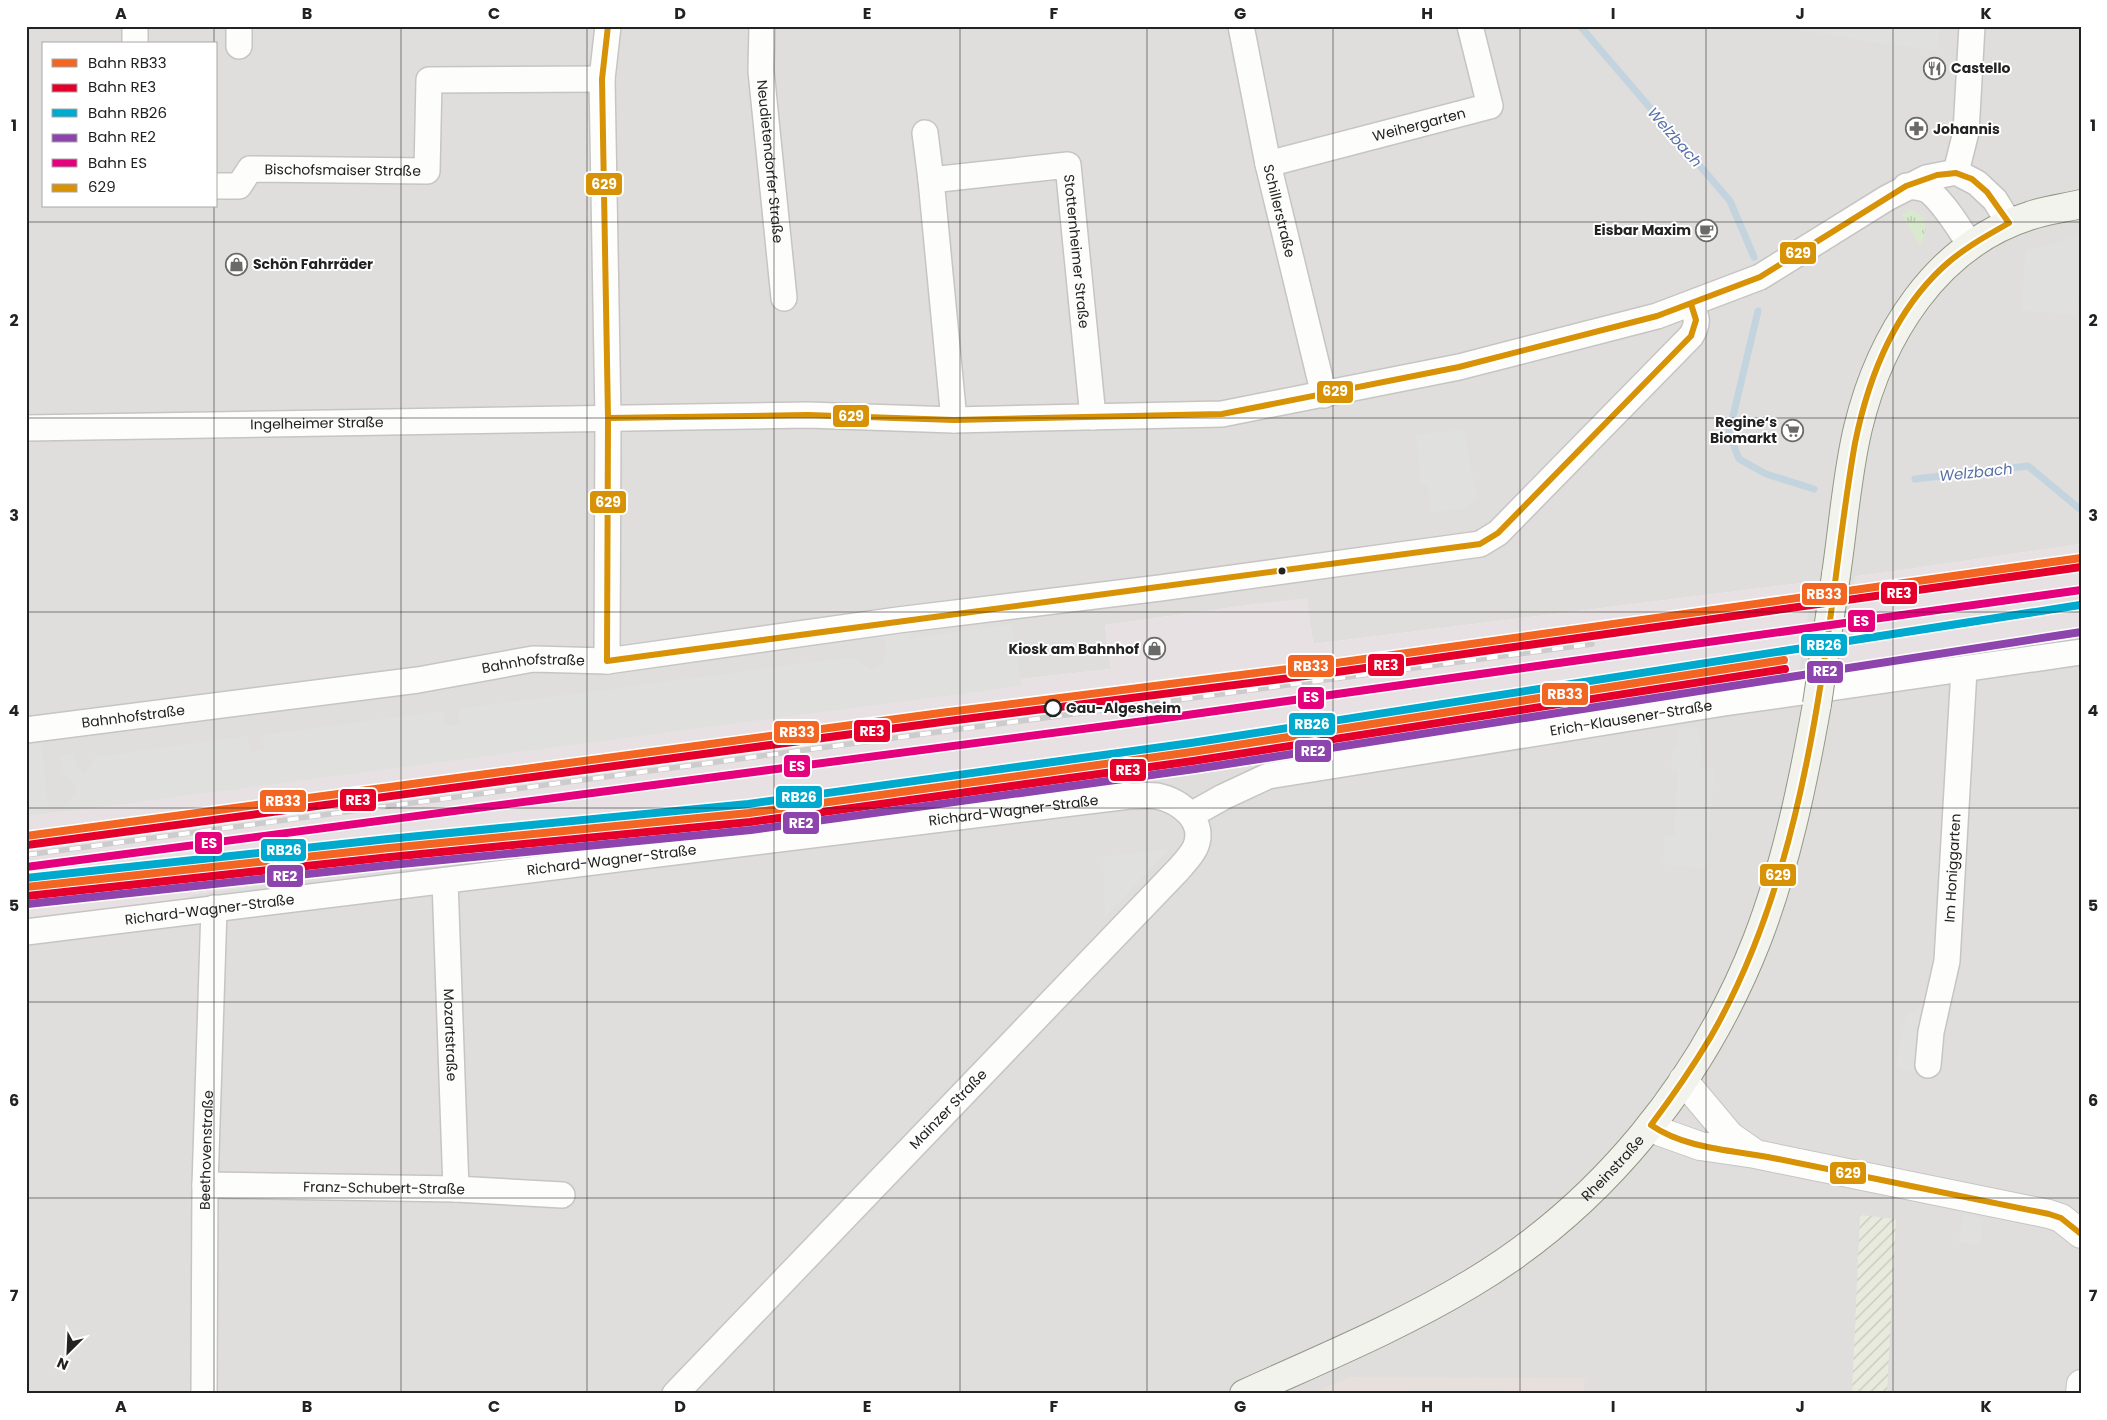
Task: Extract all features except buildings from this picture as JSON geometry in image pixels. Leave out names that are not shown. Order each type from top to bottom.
[{"type":"main road","name":"Rheinstraße","points":[[1244,1394],[1407,1320],[1474,1282],[1526,1245],[1567,1212],[1608,1173],[1651,1125],[1683,1080],[1740,982],[1758,938],[1795,814],[1817,704],[1857,430],[1873,378],[1892,337],[1910,307],[1935,276],[1970,246],[2009,223],[2029,215],[2081,204]]},
{"type":"street","points":[[135,26],[135,42]]},
{"type":"street","points":[[606,661],[608,418],[602,78],[608,26]]},
{"type":"street","name":"Neudietendorfer Straße","points":[[762,26],[761,71],[784,298]]},
{"type":"street","name":"Schillerstraße","points":[[1240,26],[1268,164],[1324,395]]},
{"type":"street","name":"Weihergarten","points":[[1268,164],[1490,106],[1470,26]]},
{"type":"street","points":[[1956,172],[1966,132],[1972,26]]},
{"type":"street","name":"Bischofsmaiser Straße","points":[[218,186],[239,186],[250,169],[427,170],[429,80],[602,78]]},
{"type":"street","points":[[925,133],[954,420]]},
{"type":"street","name":"Stotternheimer Straße","points":[[931,180],[1068,165],[1093,417]]},
{"type":"street","points":[[1691,304],[1760,277],[1906,186],[1926,178],[1956,172],[1983,189],[1995,200],[2009,223]]},
{"type":"street","points":[[1906,186],[1929,191],[1957,226],[1970,246]]},
{"type":"street","name":"Ingelheimer Straße","points":[[26,428],[608,418],[808,416],[954,420],[1222,414],[1459,367],[1657,316],[1691,304]]},
{"type":"street","name":"Bahnhofstraße","points":[[26,730],[418,680],[533,659],[606,661],[898,620],[1160,588],[1480,544],[1498,533],[1691,336],[1697,323],[1697,316],[1691,304]]},
{"type":"street","name":"Erich-Klausener-Straße","points":[[1191,816],[1223,797],[1268,776],[1724,703],[2081,652]]},
{"type":"street","name":"Im Honiggarten","points":[[1928,1065],[1930,1032],[1947,961],[1964,670]]},
{"type":"street","name":"Richard-Wagner-Straße","points":[[26,932],[1130,796],[1164,798],[1179,806],[1191,816]]},
{"type":"street","name":"Mainzer Straße","points":[[675,1394],[1178,870],[1196,846],[1198,826],[1191,816]]},
{"type":"street","name":"Mozartstraße","points":[[445,881],[456,1189]]},
{"type":"street","name":"Beethovenstraße","points":[[204,1394],[205,1185],[214,908]]},
{"type":"street","points":[[1683,1080],[1730,1136],[1756,1154]]},
{"type":"street","points":[[1651,1125],[1661,1132],[1700,1146],[1756,1154],[2036,1211],[2061,1218],[2079,1228]]},
{"type":"street","name":"Franz-Schubert-Straße","points":[[205,1185],[456,1189],[562,1194]]},
{"type":"street","points":[[2080,1394],[2081,1384]]},
{"type":"shaded area","points":[[26,26],[2081,26],[2081,544],[1889,572],[1313,644],[1311,628],[1256,604],[1105,625],[1111,669],[1021,679],[1022,686],[26,816]]},
{"type":"shaded area","points":[[1782,26],[1940,26],[1938,50],[1883,44]]},
{"type":"shaded area","points":[[2081,235],[2077,315],[2021,310],[2026,251]]},
{"type":"shaded area","points":[[1464,430],[1477,500],[1463,509],[1431,512],[1428,485],[1421,486],[1416,434]]},
{"type":"shaded area","points":[[2081,544],[2081,635],[2057,635],[1150,767],[1151,775],[710,832],[710,828],[694,829],[683,836],[661,838],[647,836],[300,877],[285,882],[194,894],[180,900],[26,919],[26,816],[1022,686],[1021,679],[1111,669],[1105,625],[1256,604],[1307,598],[1313,644],[1889,572]]},
{"type":"shaded area","points":[[1012,624],[1022,686],[61,812],[78,789],[63,772],[61,755],[74,753],[77,767],[86,774],[95,757],[248,736],[250,752],[264,750],[263,735],[443,711],[445,726],[460,724],[458,709],[853,657],[871,670],[883,664],[887,654],[884,638],[876,633],[911,630],[910,639]]},
{"type":"shaded area","points":[[2057,635],[2081,635],[2081,1394],[26,1394],[26,919],[180,900],[194,894],[285,882],[300,877],[647,836],[661,838],[683,836],[694,829],[710,828],[710,832],[1150,775],[1150,767]]},
{"type":"shaded area","points":[[1697,726],[1703,751],[1700,768],[1714,769],[1707,869],[1663,864],[1665,835],[1674,835],[1678,770],[1671,769],[1673,747],[1679,747],[1679,728]]},
{"type":"shaded area","points":[[41,737],[49,813],[26,816],[26,739]]},
{"type":"shaded area","points":[[1169,849],[1105,917],[1103,857]]},
{"type":"shaded area","points":[[1925,1004],[1915,1072],[1896,1068],[1905,1017]]},
{"type":"shaded area","points":[[1860,1215],[1896,1219],[1887,1394],[1852,1394]]},
{"type":"shaded area","points":[[1964,1215],[1983,1219],[1980,1245],[1958,1242]]},
{"type":"shaded area","points":[[1349,1377],[1585,1378],[1584,1394],[1311,1394]]},
{"type":"shaded area","points":[[1503,1389],[1504,1394],[1407,1394],[1407,1390]]},
{"type":"green space","points":[[1910,209],[1924,217],[1926,230],[1920,246],[1902,215]]},
{"type":"pier","points":[[1856,572],[1837,702],[1794,706],[1814,577]]},
{"type":"waterway","name":"Welzbach","points":[[1580,26],[1730,201],[1754,257]]},
{"type":"waterway","name":"Welzbach","points":[[1758,311],[1729,433],[1739,459],[1766,474],[1814,489]]},
{"type":"waterway","name":"Welzbach","points":[[1915,479],[2028,466],[2081,510]]},
{"type":"railway","points":[[26,855],[1592,644]]},
{"type":"rail line","name":"RB33","points":[[26,836],[948,712],[1336,663],[2081,558]]},
{"type":"rail line","name":"RE3","points":[[27,845],[949,721],[1337,672],[2081,567]]},
{"type":"rail line","name":"ES","points":[[26,867],[1144,721],[2081,590]]},
{"type":"rail line","name":"RB26","points":[[26,878],[388,839],[748,804],[1191,743],[2080,605]]},
{"type":"rail line","name":"RE2","points":[[28,904],[391,865],[751,830],[1195,769],[2081,632]]},
{"type":"rail line","name":"RB33","points":[[26,887],[389,848],[749,813],[1192,752],[1784,660]]},
{"type":"rail line","name":"RE3","points":[[27,896],[390,857],[750,822],[1193,761],[1785,669]]},
{"type":"transit line","name":"629","points":[[607,661],[608,418],[602,79],[608,26]]},
{"type":"transit line","name":"629","points":[[608,418],[808,415],[954,420],[1222,414],[1459,367],[1657,316],[1760,277],[1906,186],[1937,175],[1956,173],[1972,179],[1987,192],[2009,223],[1974,243],[1942,268],[1910,305],[1885,348],[1867,395],[1855,443],[1826,652],[1813,728],[1794,820],[1782,865],[1751,954],[1732,997],[1710,1038],[1682,1082],[1651,1125],[1680,1140],[1712,1148],[1778,1159],[2049,1214],[2061,1218],[2081,1234]]},
{"type":"transit line","name":"629","points":[[607,661],[1480,544],[1498,533],[1691,336],[1696,320],[1691,304]]},
{"type":"place","name":"Castello","points":[[1935,68]]},
{"type":"place","name":"Johannis","points":[[1917,129]]},
{"type":"place","name":"Eisbar Maxim","points":[[1707,230]]},
{"type":"place","name":"Schön Fahrräder","points":[[237,264]]},
{"type":"place","name":"Regine‘s Biomarkt","points":[[1793,430]]},
{"type":"place","name":"Kiosk am Bahnhof","points":[[1155,649]]},
{"type":"place","name":"Gau-Algesheim","points":[[1053,708]]}]
